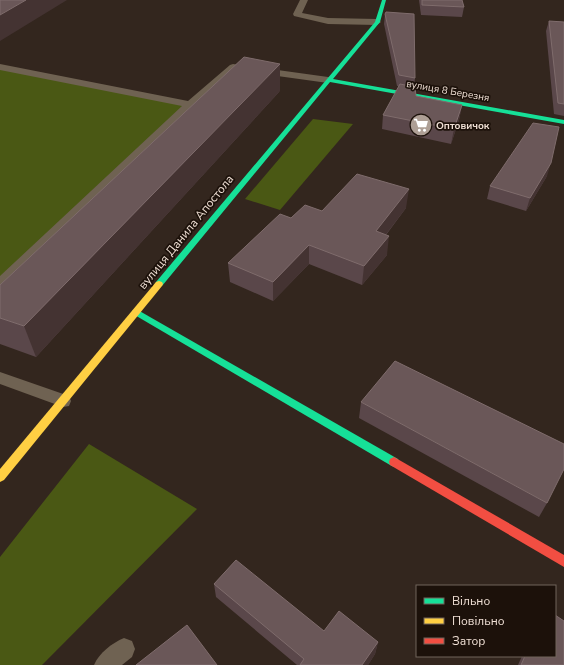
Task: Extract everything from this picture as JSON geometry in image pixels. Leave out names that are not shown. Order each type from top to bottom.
[{"type":"street","name":"вулиця Данила Апостола","points":[[0,477],[328,80],[378,22],[384,0]]},
{"type":"street","name":"вулиця 8 Березня","points":[[328,80],[564,122]]},
{"type":"street","points":[[136,312],[564,561]]},
{"type":"lane","points":[[304,0],[297,14],[328,21],[378,22]]},
{"type":"lane","points":[[0,67],[190,104]]},
{"type":"lane","points":[[0,284],[190,104],[233,67],[328,80]]},
{"type":"lane","points":[[0,378],[63,400]]},
{"type":"lane","points":[[105,665],[124,649]]},
{"type":"green space","points":[[0,67],[190,104],[0,284]]},
{"type":"green space","points":[[313,119],[353,124],[280,210],[245,199]]},
{"type":"green space","points":[[89,444],[197,509],[42,665],[0,665],[0,557]]},
{"type":"building","points":[[0,0],[26,0],[0,15]]},
{"type":"building","points":[[422,0],[462,0],[464,7],[422,5]]},
{"type":"building","points":[[386,12],[414,14],[415,78],[399,75],[385,14]]},
{"type":"building","points":[[549,21],[564,22],[564,104],[558,103]]},
{"type":"building","points":[[244,57],[280,64],[24,326],[0,318],[0,285]]},
{"type":"building","points":[[400,84],[415,87],[416,96],[462,105],[454,129],[383,115]]},
{"type":"building","points":[[533,123],[559,127],[551,163],[530,198],[490,186]]},
{"type":"building","points":[[357,174],[409,189],[376,231],[389,236],[364,266],[309,245],[273,282],[228,263],[280,214],[291,218],[305,205],[322,211]]},
{"type":"building","points":[[395,361],[564,444],[564,469],[547,503],[361,402]]},
{"type":"building","points":[[236,560],[324,631],[339,611],[378,642],[362,665],[300,665],[304,659],[214,584]]},
{"type":"building","points":[[556,616],[564,621],[564,665],[521,665],[525,657],[556,657]]},
{"type":"building","points":[[187,625],[217,665],[136,665]]},
{"type":"traffic: fast","points":[[159,284],[377,22],[384,0]]},
{"type":"traffic: fast","points":[[328,80],[564,122]]},
{"type":"traffic: fast","points":[[136,312],[394,462]]},
{"type":"traffic: slow","points":[[0,477],[159,284]]},
{"type":"traffic: jam","points":[[394,462],[564,561]]},
{"type":"place","name":"Оптовичок","points":[[421,125]]}]
